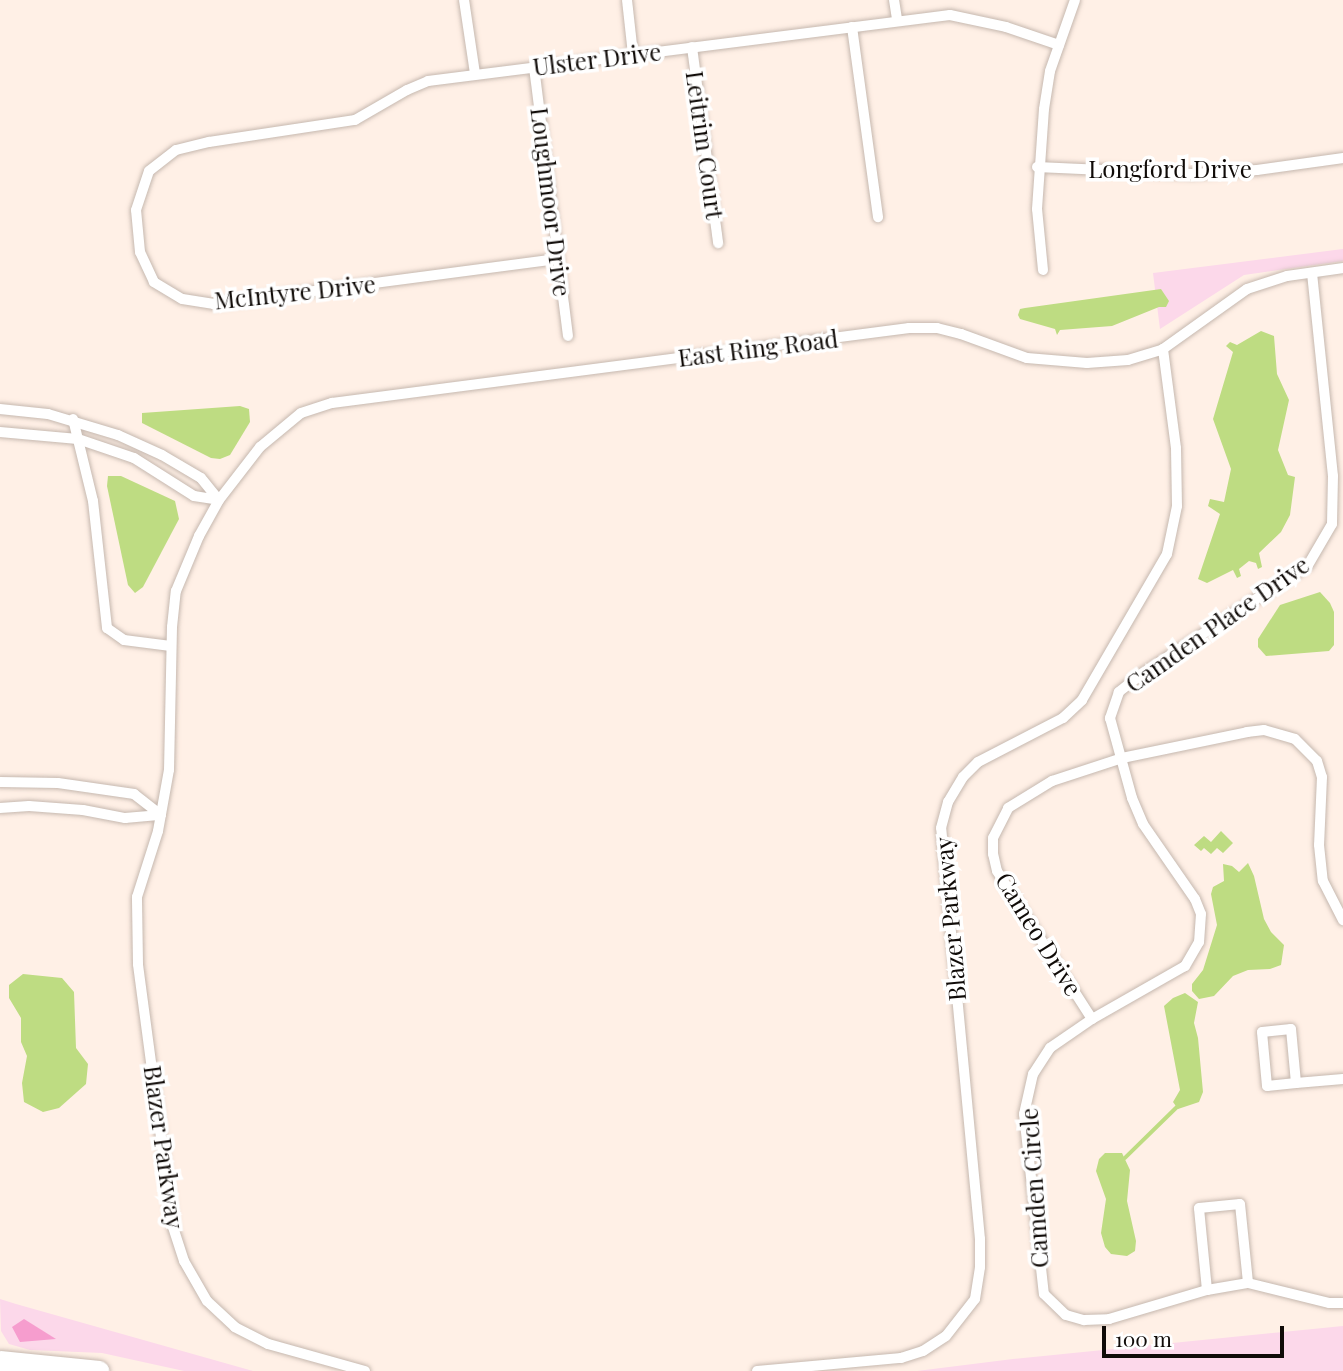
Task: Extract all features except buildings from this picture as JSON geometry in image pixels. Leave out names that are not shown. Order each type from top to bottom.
[{"type":"highway","points":[[0,1361],[98,1371]]},
{"type":"street","points":[[464,0],[475,74]]},
{"type":"street","points":[[627,0],[633,54]]},
{"type":"street","points":[[894,0],[897,20]]},
{"type":"street","points":[[1043,270],[1037,209],[1037,167],[1044,109],[1059,45],[1075,0]]},
{"type":"street","name":"Ulster Drive","points":[[149,170],[176,150],[209,142],[355,120],[428,81],[475,74],[897,20],[958,16],[1059,45]]},
{"type":"street","points":[[852,26],[878,217]]},
{"type":"street","name":"Leitrim Court","points":[[692,47],[718,243]]},
{"type":"street","name":"Loughmoor Drive","points":[[534,67],[568,336]]},
{"type":"street","name":"Longford Drive","points":[[1037,167],[1192,174],[1257,170],[1343,158]]},
{"type":"street","name":"McIntyre Drive","points":[[149,170],[136,210],[140,252],[154,282],[182,299],[214,304],[557,259]]},
{"type":"street","points":[[1312,273],[1343,268]]},
{"type":"street","name":"East Ring Road","points":[[219,500],[260,447],[276,431],[301,413],[331,403],[909,328],[937,328],[1027,358],[1056,362],[1129,360],[1163,349],[1247,289],[1312,273]]},
{"type":"street","name":"Camden Place Drive","points":[[1122,758],[1110,718],[1119,692],[1308,565],[1332,524],[1334,488],[1312,273]]},
{"type":"street","name":"Blazer Parkway","points":[[757,1371],[901,1358],[923,1351],[946,1336],[975,1299],[981,1267],[980,1239],[942,862],[941,828],[948,802],[963,777],[978,762],[1063,718],[1082,700],[1167,554],[1178,506],[1176,448],[1163,349]]},
{"type":"street","points":[[0,408],[74,419],[118,435],[162,455],[201,478],[219,500]]},
{"type":"street","points":[[74,419],[93,501],[107,628],[124,640],[171,646]]},
{"type":"street","points":[[0,432],[78,439],[146,464],[194,495],[219,500]]},
{"type":"street","name":"Blazer Parkway","points":[[219,500],[199,536],[176,591],[171,646],[169,770],[161,815],[137,897],[135,924],[173,1227],[184,1261],[207,1301],[235,1327],[268,1344],[365,1371]]},
{"type":"street","name":"Cameo Drive","points":[[1092,1019],[997,871],[993,838],[1008,808],[1052,780],[1122,758],[1264,730],[1295,740],[1317,761],[1322,777],[1319,845],[1323,881],[1343,920]]},
{"type":"street","name":"Camden Circle","points":[[1122,758],[1132,798],[1143,824],[1195,899],[1202,929],[1199,942],[1185,966],[1092,1019],[1050,1048],[1033,1074],[1024,1114],[1044,1294],[1066,1315],[1093,1321],[1109,1319],[1207,1290],[1248,1283]]},
{"type":"street","points":[[0,782],[58,783],[134,794],[161,815]]},
{"type":"street","points":[[0,808],[29,806],[83,810],[125,818],[161,815]]},
{"type":"street","points":[[1296,1083],[1291,1029],[1262,1032],[1267,1086],[1343,1079]]},
{"type":"street","points":[[1207,1290],[1199,1208],[1240,1204],[1248,1283],[1329,1303],[1343,1303]]},
{"type":"shaded area","points":[[1343,249],[1343,261],[1244,275],[1160,329],[1153,273]]},
{"type":"shaded area","points":[[1161,289],[1169,301],[1166,307],[1159,307],[1112,326],[1060,330],[1057,335],[1055,329],[1020,319],[1018,315],[1020,309],[1025,308]]},
{"type":"shaded area","points":[[1261,331],[1274,336],[1277,374],[1289,400],[1278,450],[1288,475],[1295,477],[1290,515],[1281,532],[1259,553],[1262,567],[1258,569],[1256,563],[1249,561],[1239,569],[1241,576],[1237,578],[1233,570],[1207,583],[1198,579],[1220,514],[1208,506],[1210,499],[1224,502],[1231,469],[1213,419],[1233,352],[1226,346],[1230,342],[1237,345]]},
{"type":"shaded area","points":[[240,406],[249,409],[250,422],[230,455],[220,459],[211,458],[142,423],[142,413]]},
{"type":"shaded area","points":[[108,476],[121,476],[175,501],[179,519],[143,587],[135,593],[128,585],[107,486]]},
{"type":"shaded area","points":[[1320,592],[1334,612],[1334,645],[1329,651],[1266,656],[1258,647],[1258,639],[1280,605]]},
{"type":"shaded area","points":[[1221,831],[1233,843],[1223,853],[1217,848],[1211,854],[1194,845],[1204,836],[1211,842]]},
{"type":"shaded area","points":[[1248,863],[1254,876],[1264,919],[1271,932],[1284,945],[1281,965],[1270,969],[1248,970],[1233,976],[1214,996],[1199,999],[1192,991],[1192,984],[1203,970],[1217,925],[1211,894],[1213,887],[1224,881],[1223,864],[1232,866],[1239,872]]},
{"type":"shaded area","points":[[23,974],[62,978],[74,992],[76,1048],[88,1064],[86,1084],[59,1108],[43,1112],[24,1102],[22,1083],[27,1056],[21,1042],[21,1018],[9,998],[9,985]]},
{"type":"shaded area","points":[[1185,993],[1198,1002],[1194,1023],[1203,1092],[1199,1102],[1178,1109],[1173,1102],[1180,1090],[1164,1006]]},
{"type":"shaded area","points":[[1105,1153],[1122,1153],[1130,1170],[1127,1201],[1136,1241],[1135,1251],[1127,1256],[1111,1254],[1105,1247],[1101,1233],[1106,1199],[1096,1171],[1099,1159]]},
{"type":"shaded area","points":[[0,1299],[253,1371],[184,1371],[102,1353],[30,1350],[9,1344],[1,1331]]},
{"type":"shaded area","points":[[24,1319],[56,1339],[20,1342],[12,1327]]},
{"type":"shaded area","points":[[1343,1326],[1343,1371],[917,1371],[1013,1359]]},
{"type":"waterway","points":[[1125,1158],[1177,1107]]}]
